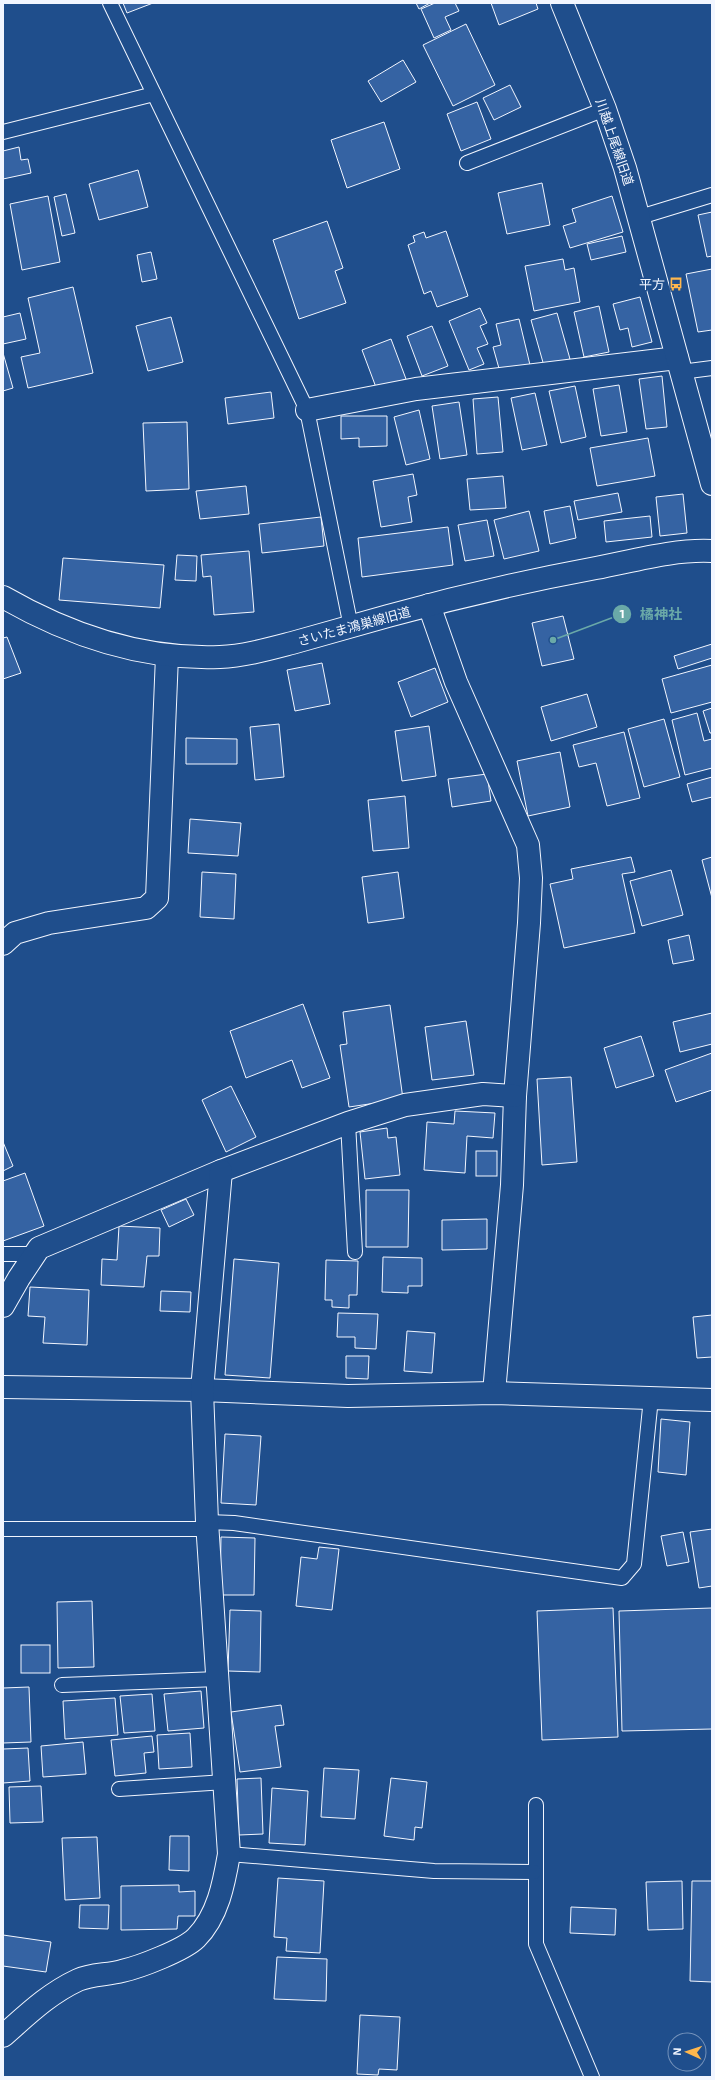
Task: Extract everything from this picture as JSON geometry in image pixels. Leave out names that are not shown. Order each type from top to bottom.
[{"type":"street","name":"川越上尾線旧道","points":[[562,3],[604,109],[640,217],[712,484]]},
{"type":"street","points":[[307,410],[416,389],[679,365]]},
{"type":"street","name":"さいたま鴻巣線旧道","points":[[3,597],[27,611],[88,636],[130,649],[167,656],[221,657],[264,650],[429,605],[522,582],[679,553],[712,551]]},
{"type":"street","points":[[429,605],[456,682],[528,845],[531,878],[529,923],[514,1096],[512,1185],[494,1393]]},
{"type":"street","points":[[3,944],[15,933],[49,923],[146,908],[158,898],[167,656]]},
{"type":"street","points":[[3,1306],[39,1248],[221,1171],[348,1123],[405,1105],[483,1094],[514,1096]]},
{"type":"street","points":[[3,2036],[46,1998],[79,1980],[122,1971],[164,1957],[196,1938],[214,1911],[225,1880],[229,1854],[208,1526],[202,1390],[221,1171]]},
{"type":"street","points":[[3,1387],[202,1390],[348,1396],[494,1393],[712,1400]]},
{"type":"lane","points":[[110,3],[307,410],[351,627]]},
{"type":"lane","points":[[3,132],[154,94]]},
{"type":"lane","points":[[467,163],[604,109]]},
{"type":"lane","points":[[640,217],[712,195]]},
{"type":"lane","points":[[679,365],[712,368]]},
{"type":"lane","points":[[348,1123],[355,1252]]},
{"type":"lane","points":[[3,1254],[34,1254]]},
{"type":"lane","points":[[3,1529],[208,1526],[234,1523],[622,1578],[634,1564],[651,1398]]},
{"type":"lane","points":[[62,1684],[218,1679]]},
{"type":"lane","points":[[118,1789],[225,1782]]},
{"type":"lane","points":[[536,1805],[534,1872],[536,1944],[592,2077]]},
{"type":"lane","points":[[229,1854],[434,1871],[534,1872]]},
{"type":"building","points":[[123,3],[153,3],[127,13]]},
{"type":"building","points":[[416,3],[430,3],[419,9]]},
{"type":"building","points":[[435,3],[455,3],[459,11],[445,17],[451,30],[434,38],[421,9]]},
{"type":"building","points":[[491,3],[536,3],[538,9],[499,25]]},
{"type":"building","points":[[466,24],[495,85],[453,106],[423,45]]},
{"type":"building","points":[[403,60],[416,82],[381,102],[368,81]]},
{"type":"building","points":[[510,85],[521,107],[494,120],[483,98]]},
{"type":"building","points":[[477,102],[491,139],[461,151],[447,114]]},
{"type":"building","points":[[384,122],[400,169],[347,188],[331,140]]},
{"type":"building","points":[[19,147],[21,160],[28,159],[31,173],[3,179],[3,151]]},
{"type":"building","points":[[138,170],[148,207],[99,220],[89,184]]},
{"type":"building","points":[[542,183],[550,225],[507,234],[498,193]]},
{"type":"building","points":[[66,194],[75,233],[62,236],[54,197]]},
{"type":"building","points":[[48,196],[60,262],[22,270],[10,204]]},
{"type":"building","points":[[612,196],[623,232],[570,248],[563,226],[576,222],[572,209]]},
{"type":"building","points":[[712,212],[712,256],[707,257],[698,215]]},
{"type":"building","points":[[327,221],[343,268],[335,271],[346,303],[299,319],[273,240]]},
{"type":"building","points":[[446,231],[468,296],[437,307],[431,291],[424,294],[408,245],[415,242],[413,236],[424,232],[426,238]]},
{"type":"building","points":[[622,236],[626,252],[591,260],[587,244]]},
{"type":"building","points":[[151,252],[157,279],[142,282],[137,255]]},
{"type":"building","points":[[563,259],[565,270],[574,268],[580,302],[534,311],[525,266]]},
{"type":"building","points":[[712,269],[712,330],[698,332],[686,274]]},
{"type":"building","points":[[73,287],[93,373],[28,388],[21,357],[40,353],[28,298]]},
{"type":"building","points":[[640,297],[652,342],[632,347],[628,328],[620,330],[613,304]]},
{"type":"building","points":[[599,306],[609,352],[584,357],[574,312]]},
{"type":"building","points":[[480,308],[487,323],[480,326],[488,344],[477,348],[484,364],[469,370],[449,321]]},
{"type":"building","points":[[20,313],[26,339],[3,344],[3,317]]},
{"type":"building","points":[[557,313],[570,359],[544,366],[531,320]]},
{"type":"building","points":[[171,317],[183,362],[148,371],[136,326]]},
{"type":"building","points":[[519,319],[530,365],[500,372],[493,347],[501,345],[496,324]]},
{"type":"building","points":[[432,326],[448,366],[422,376],[407,336]]},
{"type":"building","points":[[391,339],[406,379],[377,390],[362,350]]},
{"type":"building","points":[[3,353],[13,388],[3,391]]},
{"type":"building","points":[[662,376],[667,427],[646,429],[639,379]]},
{"type":"building","points":[[619,385],[627,432],[601,436],[593,389]]},
{"type":"building","points":[[575,386],[586,437],[561,443],[549,391]]},
{"type":"building","points":[[271,392],[274,418],[228,424],[225,398]]},
{"type":"building","points":[[535,393],[547,445],[522,450],[511,398]]},
{"type":"building","points":[[498,397],[503,452],[477,454],[473,399]]},
{"type":"building","points":[[459,402],[467,455],[440,459],[432,406]]},
{"type":"building","points":[[419,410],[430,459],[406,465],[394,417]]},
{"type":"building","points":[[341,416],[387,416],[387,446],[359,447],[359,438],[341,439]]},
{"type":"building","points":[[187,422],[189,489],[146,491],[143,423]]},
{"type":"building","points":[[648,438],[655,476],[597,486],[590,448]]},
{"type":"building","points":[[413,474],[417,495],[408,497],[412,522],[381,527],[373,481]]},
{"type":"building","points":[[503,476],[506,508],[470,510],[467,479]]},
{"type":"building","points":[[246,486],[249,514],[200,519],[196,491]]},
{"type":"building","points":[[618,493],[622,512],[578,520],[574,501]]},
{"type":"building","points":[[683,494],[687,533],[660,536],[656,497]]},
{"type":"building","points":[[570,506],[576,538],[550,544],[544,511]]},
{"type":"building","points":[[529,511],[539,551],[504,559],[494,520]]},
{"type":"building","points":[[650,516],[652,537],[606,542],[604,521]]},
{"type":"building","points":[[321,517],[324,546],[262,553],[259,524]]},
{"type":"building","points":[[487,520],[494,556],[465,561],[458,525]]},
{"type":"building","points":[[448,527],[453,565],[362,577],[358,538]]},
{"type":"building","points":[[249,551],[254,612],[214,615],[211,576],[203,577],[201,555]]},
{"type":"building","points":[[177,555],[197,556],[196,581],[175,580]]},
{"type":"building","points":[[63,558],[164,565],[160,608],[59,600]]},
{"type":"building","points":[[563,616],[574,659],[542,666],[532,623]]},
{"type":"building","points":[[7,637],[21,673],[3,679],[3,638]]},
{"type":"building","points":[[712,644],[712,658],[678,669],[674,656]]},
{"type":"building","points":[[322,663],[330,704],[295,711],[287,670]]},
{"type":"building","points":[[712,665],[712,702],[671,713],[662,679]]},
{"type":"building","points":[[435,668],[448,702],[411,717],[398,682]]},
{"type":"building","points":[[587,694],[597,727],[551,741],[541,707]]},
{"type":"building","points":[[712,708],[712,733],[710,733],[703,711]]},
{"type":"building","points":[[697,713],[704,741],[712,739],[712,768],[685,775],[672,720]]},
{"type":"building","points":[[664,719],[680,777],[644,787],[628,729]]},
{"type":"building","points":[[279,724],[284,777],[255,780],[250,727]]},
{"type":"building","points":[[429,726],[436,776],[402,781],[395,731]]},
{"type":"building","points":[[624,732],[640,798],[607,806],[596,763],[579,767],[573,745]]},
{"type":"building","points":[[186,738],[237,739],[237,764],[186,764]]},
{"type":"building","points":[[560,752],[570,807],[528,816],[517,761]]},
{"type":"building","points":[[487,774],[491,801],[452,807],[448,779]]},
{"type":"building","points":[[712,777],[712,797],[692,802],[687,784]]},
{"type":"building","points":[[405,796],[409,848],[373,851],[368,800]]},
{"type":"building","points":[[190,819],[241,823],[238,856],[188,853]]},
{"type":"building","points":[[631,857],[635,872],[622,874],[635,933],[564,948],[550,884],[573,879],[571,869]]},
{"type":"building","points":[[712,857],[712,898],[702,860]]},
{"type":"building","points":[[671,870],[683,915],[642,926],[630,881]]},
{"type":"building","points":[[202,872],[236,874],[234,919],[200,917]]},
{"type":"building","points":[[398,872],[404,918],[368,923],[362,877]]},
{"type":"building","points":[[689,935],[694,960],[673,964],[668,940]]},
{"type":"building","points":[[303,1004],[330,1078],[302,1088],[292,1060],[246,1078],[230,1031]]},
{"type":"building","points":[[390,1005],[403,1099],[349,1107],[340,1045],[347,1044],[343,1012]]},
{"type":"building","points":[[712,1013],[712,1044],[680,1052],[673,1022]]},
{"type":"building","points":[[466,1021],[474,1075],[432,1080],[425,1027]]},
{"type":"building","points":[[641,1036],[654,1076],[616,1088],[604,1048]]},
{"type":"building","points":[[712,1053],[712,1090],[676,1102],[665,1070]]},
{"type":"building","points":[[571,1077],[577,1162],[542,1165],[537,1079]]},
{"type":"building","points":[[231,1086],[256,1137],[226,1152],[202,1100]]},
{"type":"building","points":[[455,1111],[495,1113],[493,1138],[467,1136],[465,1173],[424,1170],[427,1122],[454,1124]]},
{"type":"building","points":[[387,1128],[388,1138],[396,1137],[400,1175],[365,1179],[360,1132]]},
{"type":"building","points":[[3,1142],[13,1166],[3,1171]]},
{"type":"building","points":[[476,1151],[497,1151],[497,1176],[476,1176]]},
{"type":"building","points":[[25,1173],[44,1226],[3,1241],[3,1181]]},
{"type":"building","points":[[366,1190],[409,1190],[408,1247],[366,1247]]},
{"type":"building","points":[[186,1199],[194,1215],[169,1227],[161,1210]]},
{"type":"building","points":[[487,1219],[487,1249],[442,1250],[442,1220]]},
{"type":"building","points":[[119,1226],[160,1228],[159,1256],[147,1256],[144,1287],[101,1285],[102,1259],[117,1260]]},
{"type":"building","points":[[383,1257],[422,1258],[422,1286],[408,1286],[408,1293],[382,1292]]},
{"type":"building","points":[[234,1259],[279,1263],[270,1378],[225,1375]]},
{"type":"building","points":[[326,1260],[358,1261],[357,1295],[349,1295],[349,1308],[332,1307],[332,1300],[325,1300]]},
{"type":"building","points":[[30,1287],[89,1290],[87,1345],[43,1343],[45,1317],[28,1316]]},
{"type":"building","points":[[161,1291],[191,1292],[190,1312],[160,1311]]},
{"type":"building","points":[[338,1313],[378,1314],[376,1349],[355,1348],[355,1337],[337,1337]]},
{"type":"building","points":[[712,1315],[712,1357],[697,1358],[693,1317]]},
{"type":"building","points":[[407,1331],[435,1333],[432,1373],[404,1371]]},
{"type":"building","points":[[346,1356],[369,1356],[368,1379],[346,1378]]},
{"type":"building","points":[[661,1419],[690,1422],[686,1475],[658,1472]]},
{"type":"building","points":[[225,1434],[261,1436],[256,1505],[221,1503]]},
{"type":"building","points":[[712,1529],[712,1586],[699,1588],[690,1532]]},
{"type":"building","points":[[683,1532],[689,1562],[667,1566],[661,1536]]},
{"type":"building","points":[[221,1537],[255,1538],[254,1595],[220,1595]]},
{"type":"building","points":[[319,1547],[339,1549],[332,1610],[296,1606],[301,1557],[317,1559]]},
{"type":"building","points":[[92,1601],[94,1667],[58,1668],[57,1602]]},
{"type":"building","points":[[613,1608],[618,1737],[542,1740],[537,1611]]},
{"type":"building","points":[[712,1608],[712,1729],[622,1731],[619,1611]]},
{"type":"building","points":[[230,1610],[261,1611],[260,1672],[228,1671]]},
{"type":"building","points":[[21,1645],[50,1645],[50,1673],[21,1673]]},
{"type":"building","points":[[29,1687],[31,1742],[3,1743],[3,1688]]},
{"type":"building","points":[[201,1691],[204,1728],[168,1731],[164,1694]]},
{"type":"building","points":[[152,1694],[155,1731],[124,1733],[120,1696]]},
{"type":"building","points":[[115,1698],[118,1735],[65,1739],[63,1701]]},
{"type":"building","points":[[281,1705],[284,1725],[275,1726],[281,1767],[240,1772],[231,1712]]},
{"type":"building","points":[[190,1733],[192,1767],[159,1769],[157,1735]]},
{"type":"building","points":[[152,1736],[154,1752],[144,1753],[146,1773],[115,1776],[111,1740]]},
{"type":"building","points":[[83,1742],[86,1774],[43,1777],[41,1746]]},
{"type":"building","points":[[28,1748],[30,1781],[3,1783],[3,1749]]},
{"type":"building","points":[[324,1768],[359,1770],[355,1819],[321,1817]]},
{"type":"building","points":[[261,1778],[263,1834],[239,1835],[237,1779]]},
{"type":"building","points":[[391,1778],[427,1782],[422,1828],[415,1827],[414,1840],[384,1836]]},
{"type":"building","points":[[41,1786],[43,1822],[10,1823],[9,1787]]},
{"type":"building","points":[[272,1788],[308,1791],[305,1845],[269,1843]]},
{"type":"building","points":[[170,1836],[189,1836],[189,1871],[169,1870]]},
{"type":"building","points":[[97,1837],[100,1898],[65,1900],[62,1838]]},
{"type":"building","points":[[278,1878],[324,1881],[320,1953],[286,1951],[287,1938],[274,1937]]},
{"type":"building","points":[[682,1881],[683,1929],[648,1930],[646,1882]]},
{"type":"building","points":[[692,1881],[712,1881],[712,1982],[690,1981]]},
{"type":"building","points":[[179,1885],[179,1892],[195,1891],[195,1916],[178,1916],[177,1929],[121,1930],[121,1886]]},
{"type":"building","points":[[80,1905],[109,1905],[108,1929],[79,1928]]},
{"type":"building","points":[[571,1907],[616,1909],[615,1935],[570,1933]]},
{"type":"building","points":[[3,1935],[51,1942],[46,1972],[3,1966]]},
{"type":"building","points":[[277,1957],[327,1959],[326,2001],[274,1999]]},
{"type":"building","points":[[360,2015],[400,2017],[397,2070],[379,2069],[378,2075],[357,2074]]},
{"type":"place","name":"平方","points":[[676,284]]},
{"type":"place","name":"橘神社","points":[[553,640]]}]
